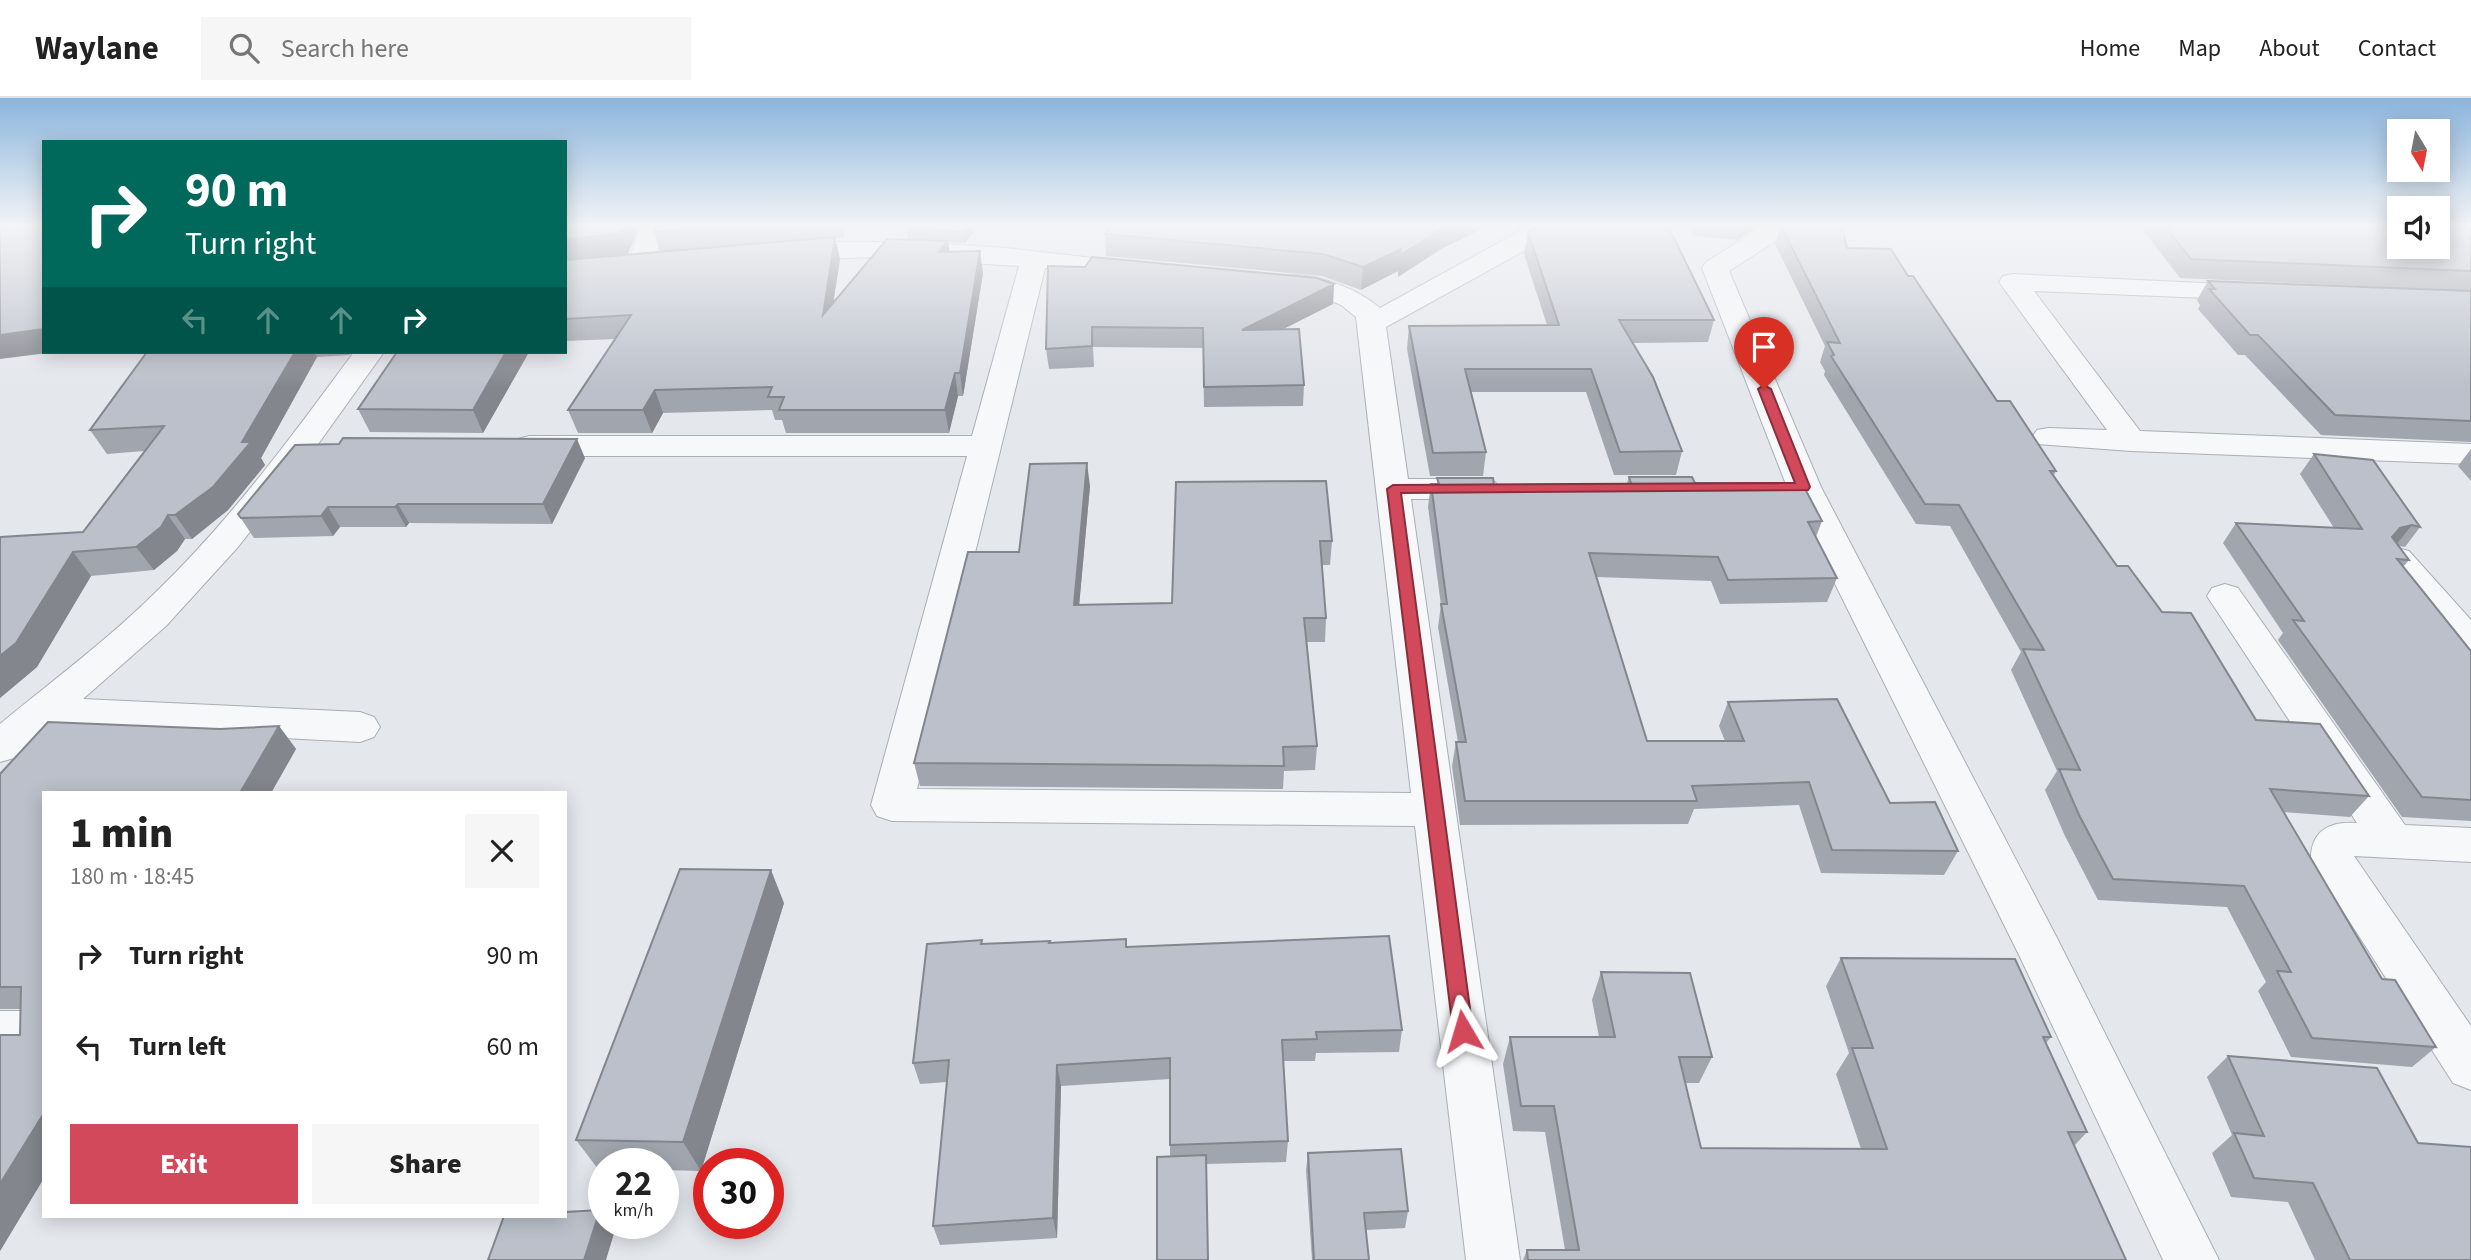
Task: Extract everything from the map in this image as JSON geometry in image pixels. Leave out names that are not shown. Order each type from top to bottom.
[{"type":"street","points":[[1029,280],[892,806],[1434,810]]},
{"type":"street","points":[[1371,324],[1451,280]]},
{"type":"street","points":[[1719,280],[1790,487],[2041,952],[2192,1260]]},
{"type":"street","points":[[1254,281],[1322,287],[1356,300],[1370,314],[1493,1260]]},
{"type":"street","points":[[2131,440],[2013,282],[2277,293]]},
{"type":"street","points":[[0,747],[172,599],[211,556],[301,445],[368,354]]},
{"type":"street","points":[[2048,437],[2471,454]]},
{"type":"street","points":[[301,445],[343,445]]},
{"type":"street","points":[[496,446],[985,446]]},
{"type":"street","points":[[1393,489],[1516,488]]},
{"type":"street","points":[[2397,558],[2471,644]]},
{"type":"street","points":[[2225,596],[2393,841]]},
{"type":"street","points":[[41,711],[360,727]]},
{"type":"street","points":[[2471,845],[2345,839],[2332,846],[2333,861],[2471,1067]]},
{"type":"street","points":[[0,1033],[42,1033]]},
{"type":"building","points":[[0,280],[42,280],[42,329],[0,335]]},
{"type":"building","points":[[567,280],[828,280],[823,315],[852,280],[975,280],[960,373],[955,373],[945,410],[779,410],[784,397],[768,397],[772,387],[655,390],[643,410],[568,410],[631,315],[567,319]]},
{"type":"building","points":[[1048,280],[1323,280],[1334,284],[1242,330],[1299,329],[1304,385],[1204,387],[1203,328],[1092,327],[1092,346],[1046,349]]},
{"type":"building","points":[[1544,280],[1695,280],[1714,320],[1619,320],[1653,377],[1682,451],[1620,452],[1591,369],[1465,369],[1486,452],[1433,453],[1409,326],[1559,325]]},
{"type":"building","points":[[1808,280],[1916,280],[1997,401],[2010,401],[2056,471],[2050,471],[2117,566],[2128,566],[2162,612],[2191,613],[2256,720],[2320,724],[2369,796],[2270,789],[2382,979],[2395,980],[2436,1047],[2312,1038],[2277,971],[2291,972],[2244,886],[2113,879],[2079,815],[2059,769],[2080,770],[2023,649],[2044,650],[1959,505],[1925,504],[1831,356],[1834,355],[1827,342],[1840,343]]},
{"type":"building","points":[[2208,281],[2471,291],[2471,421],[2335,415],[2258,335],[2250,335],[2209,289],[2215,289]]},
{"type":"building","points":[[146,354],[294,354],[242,442],[251,442],[213,487],[175,515],[168,515],[161,527],[136,547],[73,552],[16,643],[0,656],[0,537],[83,532],[164,426],[90,430]]},
{"type":"building","points":[[396,354],[505,354],[473,410],[358,409]]},
{"type":"building","points":[[343,438],[577,439],[543,504],[328,507],[321,516],[241,518],[238,514],[295,445],[339,444]]},
{"type":"building","points":[[2314,454],[2373,460],[2420,527],[2412,525],[2400,528],[2392,537],[2409,560],[2397,559],[2471,650],[2471,800],[2422,797],[2293,620],[2304,621],[2236,523],[2362,529]]},
{"type":"building","points":[[1087,463],[1074,605],[1172,603],[1176,482],[1326,481],[1332,541],[1320,541],[1326,618],[1304,618],[1317,746],[1283,747],[1284,766],[914,763],[968,552],[1019,552],[1030,464]]},
{"type":"building","points":[[1629,477],[1692,477],[1695,483],[1802,483],[1822,521],[1808,522],[1837,578],[1728,580],[1718,557],[1589,553],[1647,741],[1744,741],[1728,702],[1837,699],[1890,803],[1935,802],[1958,851],[1832,850],[1809,782],[1692,786],[1697,801],[1465,801],[1456,742],[1466,742],[1441,604],[1447,604],[1431,484],[1439,484],[1437,478],[1493,478],[1494,485],[1632,486]]},
{"type":"building","points":[[48,722],[220,729],[279,726],[241,791],[42,791],[42,1116],[0,1184],[0,1035],[20,1035],[21,987],[0,987],[0,774]]},
{"type":"building","points":[[680,869],[771,870],[683,1142],[576,1140]]},
{"type":"building","points":[[1389,936],[1402,1030],[1316,1032],[1317,1039],[1282,1040],[1288,1141],[1170,1145],[1170,1058],[1057,1065],[1053,1218],[933,1226],[949,1060],[913,1063],[927,944],[982,940],[981,944],[1126,939],[1126,947]]},
{"type":"building","points":[[1841,958],[2015,959],[2051,1037],[2043,1037],[2087,1132],[2068,1132],[2126,1260],[1528,1260],[1527,1250],[1579,1250],[1554,1106],[1521,1106],[1510,1037],[1615,1037],[1601,972],[1690,973],[1712,1057],[1679,1057],[1701,1148],[1887,1149],[1852,1048],[1873,1048]]},
{"type":"building","points":[[2228,1056],[2377,1068],[2418,1143],[2471,1147],[2471,1260],[2350,1260],[2313,1183],[2254,1178],[2234,1133],[2264,1136]]},
{"type":"building","points":[[1401,1149],[1408,1211],[1364,1213],[1369,1260],[1314,1260],[1308,1153]]},
{"type":"building","points":[[1206,1155],[1208,1260],[1157,1260],[1157,1157]]},
{"type":"building","points":[[588,1211],[588,1239],[591,1239],[584,1260],[488,1260],[503,1218],[567,1218],[567,1212]]},
{"type":"route","points":[[1463,1031],[1393,489],[1804,487],[1764,389]]}]
